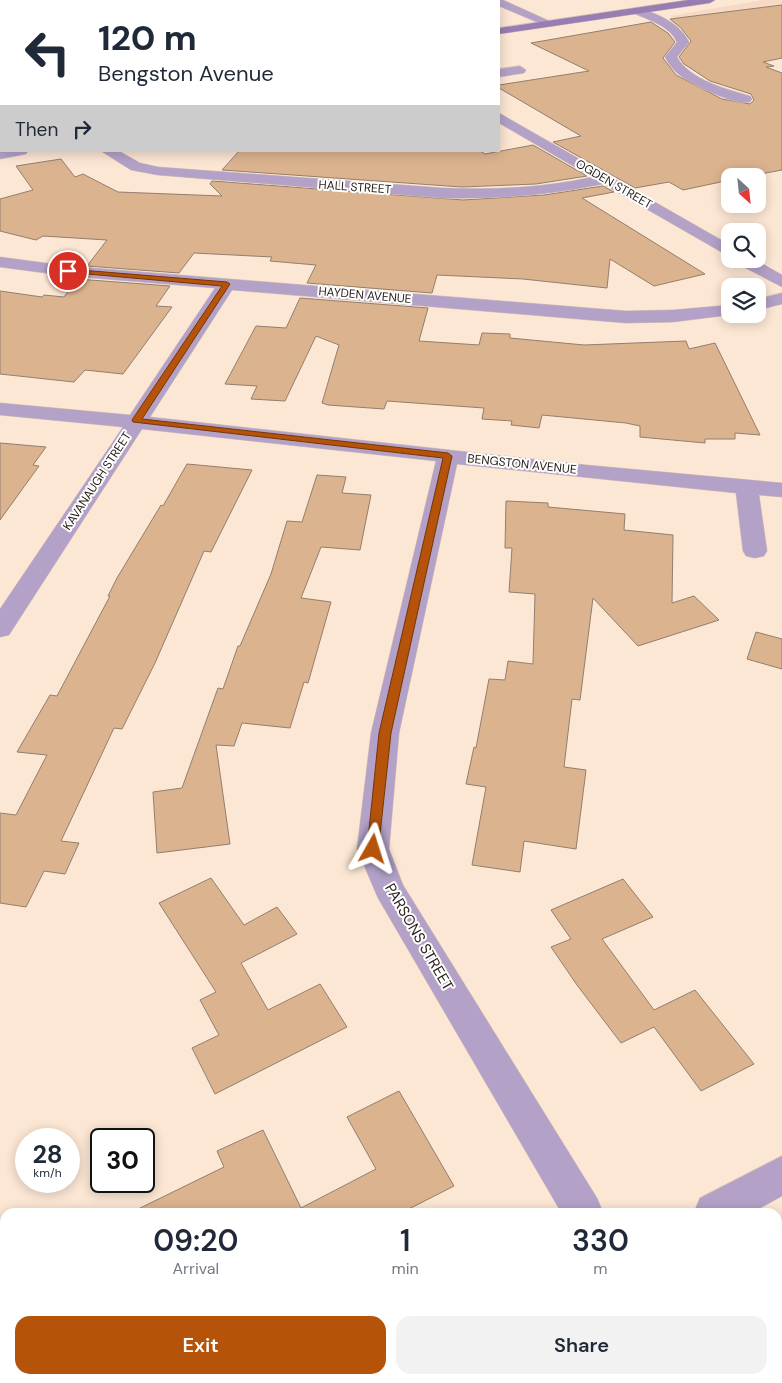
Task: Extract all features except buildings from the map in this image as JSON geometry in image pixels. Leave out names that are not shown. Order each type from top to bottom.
[{"type":"main road","points":[[500,31],[710,0]]},
{"type":"street","points":[[500,2],[550,24]]},
{"type":"street","points":[[637,11],[665,24],[682,36],[684,42],[671,57],[680,70],[722,92],[745,99]]},
{"type":"street","points":[[500,73],[520,70]]},
{"type":"street","name":"OGDEN STREET","points":[[500,118],[721,247]]},
{"type":"street","points":[[0,155],[16,152]]},
{"type":"street","name":"HALL STREET","points":[[110,152],[136,167],[158,171],[443,193],[514,193],[558,188],[606,179]]},
{"type":"street","name":"HAYDEN AVENUE","points":[[0,262],[68,271],[626,317],[673,316],[721,311]]},
{"type":"street","points":[[758,268],[782,282]]},
{"type":"street","name":"KAVANAUGH STREET","points":[[0,628],[227,284]]},
{"type":"street","points":[[766,303],[782,298]]},
{"type":"street","name":"BENGSTON AVENUE","points":[[0,408],[136,420],[448,456],[782,490]]},
{"type":"street","name":"PARSONS STREET","points":[[448,456],[385,733],[373,849],[389,889],[581,1208]]},
{"type":"street","points":[[747,487],[755,551]]},
{"type":"street","points":[[721,1208],[782,1175]]},
{"type":"shaded area","points":[[763,0],[782,0],[782,57],[775,58],[670,16]]},
{"type":"route","points":[[68,271],[227,284],[136,420],[448,456],[385,733],[373,849]]}]
